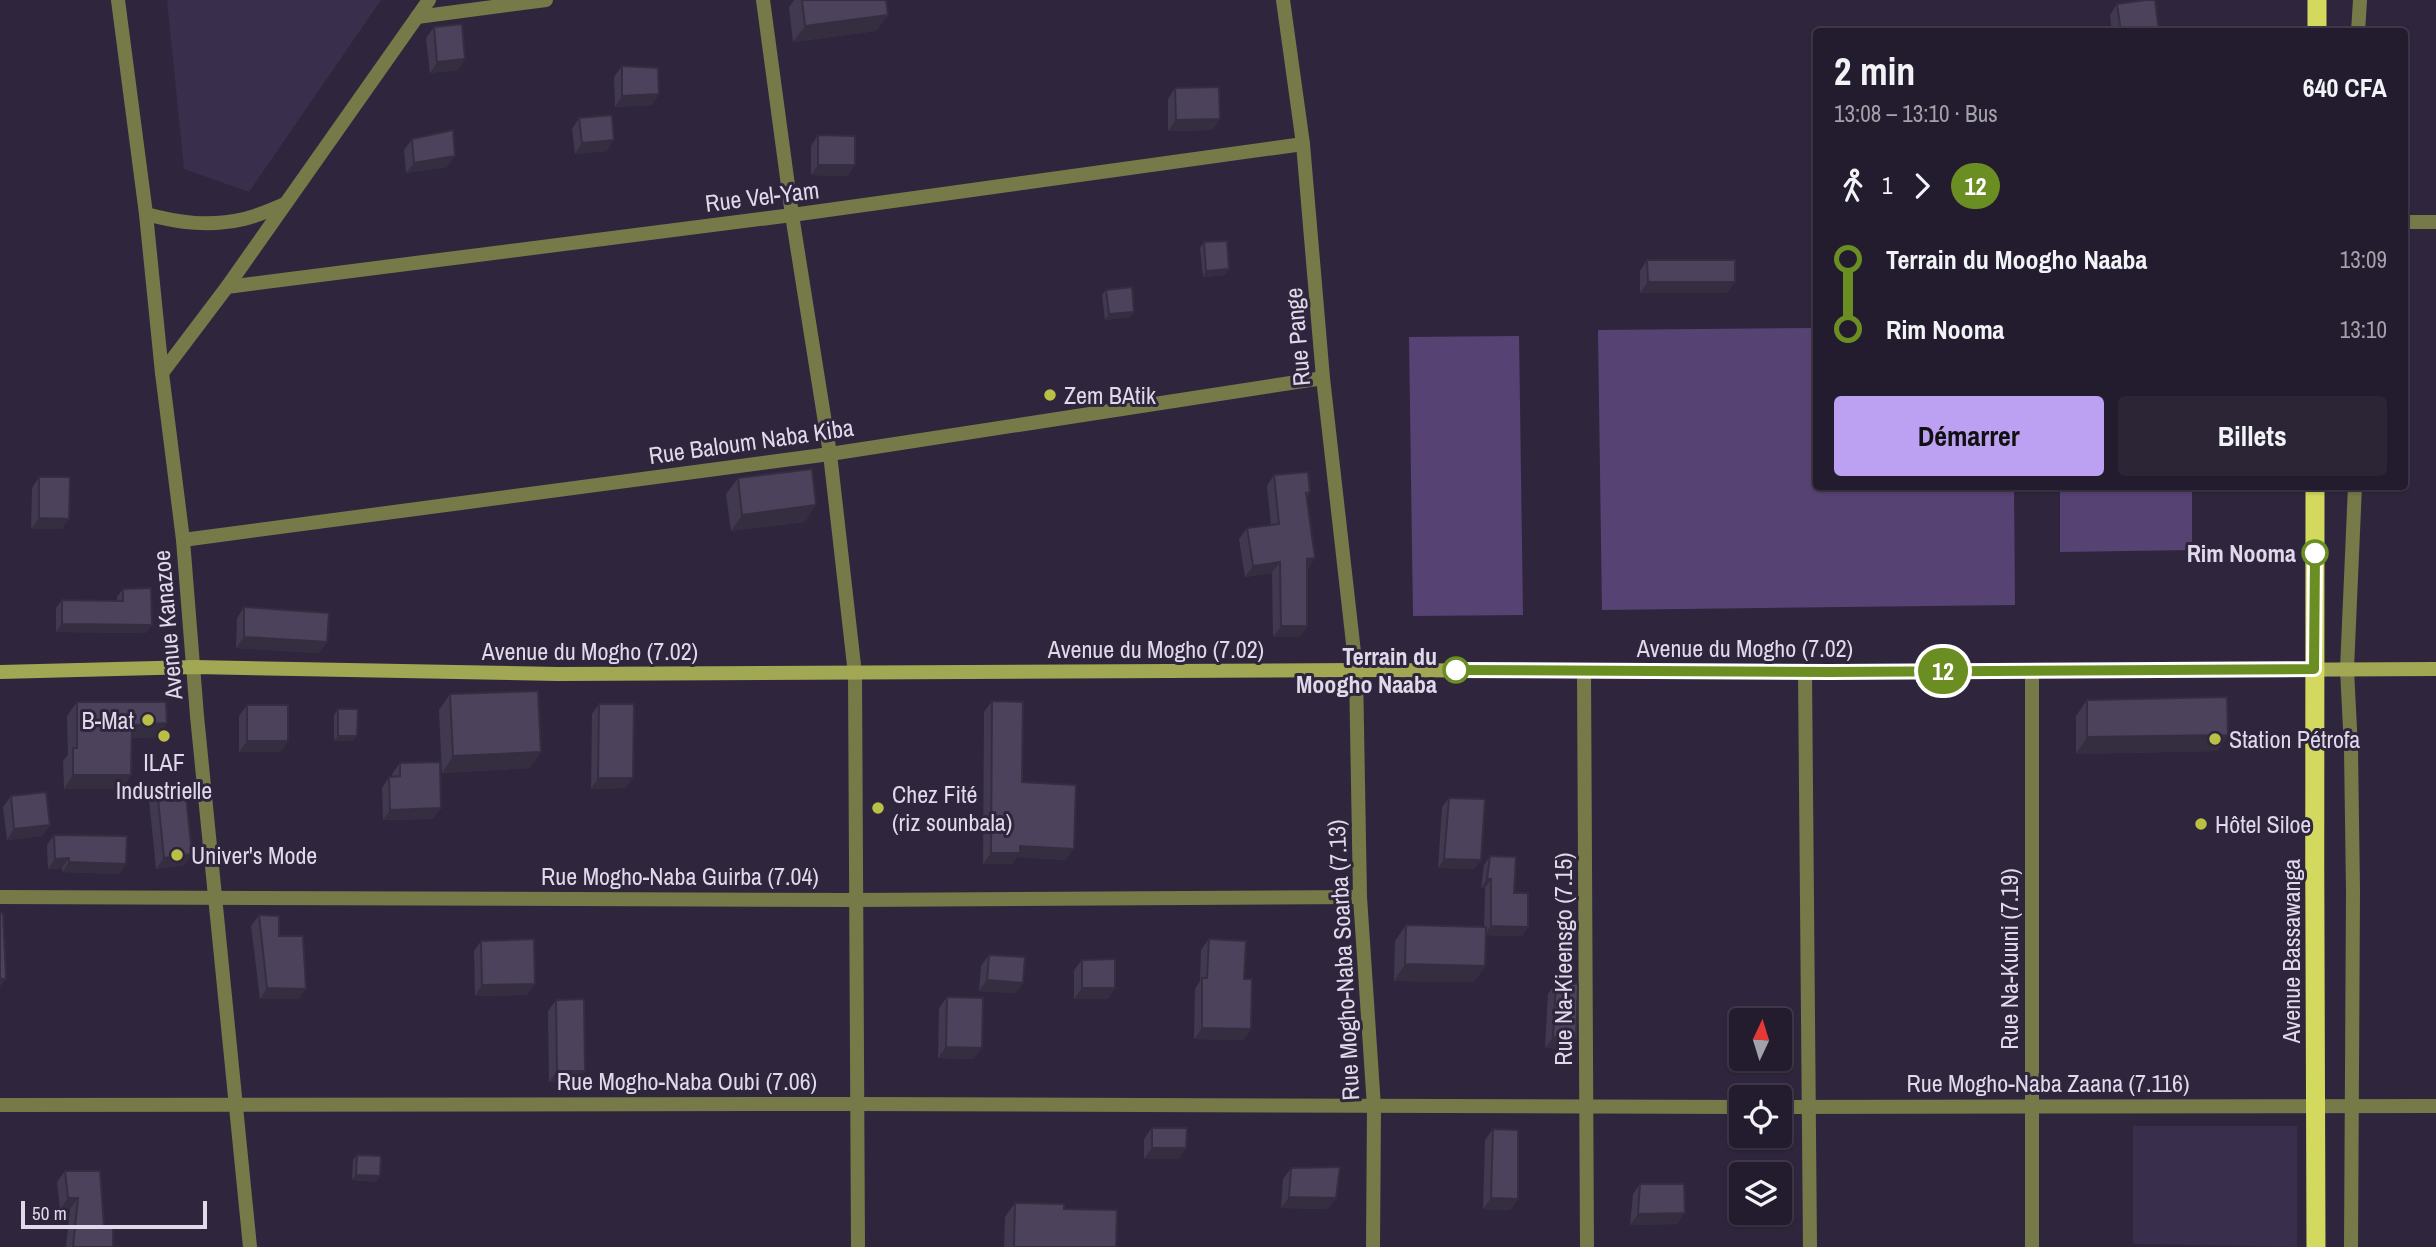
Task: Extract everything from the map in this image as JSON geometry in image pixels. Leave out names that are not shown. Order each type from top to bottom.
[{"type":"highway","points":[[2317,0],[2317,28]]},
{"type":"highway","name":"Avenue Bassawanga","points":[[2315,490],[2316,1247]]},
{"type":"main road","name":"Avenue du Mogho (7.02)","points":[[0,672],[195,667],[558,674],[2436,669]]},
{"type":"street","name":"Avenue Kanazoe","points":[[118,0],[146,214],[183,540],[197,716],[250,1247]]},
{"type":"street","points":[[162,373],[227,287],[429,0]]},
{"type":"street","points":[[417,17],[546,0]]},
{"type":"street","points":[[762,0],[792,215],[830,454],[855,674],[858,1247]]},
{"type":"street","name":"Rue Pange","points":[[1283,0],[1303,144],[1323,378],[1356,670]]},
{"type":"street","points":[[2358,28],[2360,0]]},
{"type":"street","name":"Rue Vel-Yam","points":[[227,287],[792,215],[1303,144]]},
{"type":"street","points":[[146,214],[180,223],[203,223],[244,219],[285,204]]},
{"type":"street","points":[[2408,222],[2436,222]]},
{"type":"street","name":"Rue Baloum Naba Kiba","points":[[183,540],[830,454],[1323,378]]},
{"type":"street","points":[[2351,1247],[2353,891],[2347,669],[2355,490]]},
{"type":"street","name":"Rue Mogho-Naba Soarba (7.13)","points":[[1356,670],[1360,897],[1374,1107],[1373,1247]]},
{"type":"street","name":"Rue Na-Kieensgo (7.15)","points":[[1584,671],[1587,1247]]},
{"type":"street","name":"Rue Na-Kuuni (7.19)","points":[[2032,671],[2032,1247]]},
{"type":"street","points":[[1805,672],[1810,1247]]},
{"type":"street","name":"Rue Mogho-Naba Guirba (7.04)","points":[[0,897],[856,900],[1360,897]]},
{"type":"street","name":"Rue Mogho-Naba Oubi (7.06)","points":[[0,1105],[857,1104],[1374,1107]]},
{"type":"street","name":"Rue Mogho-Naba Zaana (7.116)","points":[[1792,1107],[2316,1104],[2436,1106]]},
{"type":"street","points":[[1374,1107],[1729,1107]]},
{"type":"shaded area","points":[[167,0],[381,0],[249,192],[184,169]]},
{"type":"shaded area","points":[[1813,328],[1813,490],[2014,490],[2015,605],[1602,610],[1598,330]]},
{"type":"shaded area","points":[[1519,336],[1523,615],[1413,616],[1409,337]]},
{"type":"shaded area","points":[[2060,490],[2192,490],[2192,550],[2060,552]]},
{"type":"shaded area","points":[[2133,1126],[2297,1126],[2297,1247],[2133,1244]]},
{"type":"building","points":[[802,0],[886,0],[888,15],[805,26]]},
{"type":"building","points":[[2155,0],[2158,28],[2120,28],[2117,4]]},
{"type":"building","points":[[462,24],[465,59],[437,62],[434,27]]},
{"type":"building","points":[[622,66],[658,68],[659,94],[622,96]]},
{"type":"building","points":[[1219,87],[1220,119],[1176,120],[1175,88]]},
{"type":"building","points":[[612,115],[614,140],[582,143],[579,118]]},
{"type":"building","points":[[453,130],[455,156],[414,163],[412,139]]},
{"type":"building","points":[[818,135],[855,136],[855,165],[818,165]]},
{"type":"building","points":[[1227,241],[1229,269],[1206,271],[1204,242]]},
{"type":"building","points":[[1647,260],[1735,260],[1735,282],[1648,282]]},
{"type":"building","points":[[1132,287],[1134,312],[1109,314],[1106,290]]},
{"type":"building","points":[[812,469],[816,505],[742,515],[738,478]]},
{"type":"building","points":[[1308,472],[1310,492],[1306,493],[1315,558],[1307,559],[1307,626],[1281,626],[1280,562],[1253,566],[1247,528],[1279,524],[1274,475]]},
{"type":"building","points":[[39,477],[70,477],[69,519],[39,518]]},
{"type":"building","points":[[151,588],[152,625],[62,624],[62,600],[123,601],[123,589]]},
{"type":"building","points":[[244,607],[329,613],[327,642],[244,637]]},
{"type":"building","points":[[538,691],[541,752],[453,756],[450,694]]},
{"type":"building","points":[[2227,697],[2228,735],[2087,737],[2087,700]]},
{"type":"building","points":[[992,701],[1023,702],[1022,782],[1076,785],[1074,849],[1020,846],[1020,853],[991,853]]},
{"type":"building","points":[[77,702],[166,702],[167,723],[132,725],[131,775],[73,775],[73,748],[77,748]]},
{"type":"building","points":[[599,704],[634,704],[633,778],[598,778]]},
{"type":"building","points":[[247,705],[288,705],[288,741],[247,741]]},
{"type":"building","points":[[338,709],[358,709],[357,736],[338,736]]},
{"type":"building","points":[[440,762],[441,808],[390,810],[389,777],[400,776],[400,763]]},
{"type":"building","points":[[185,787],[192,854],[164,858],[157,789]]},
{"type":"building","points":[[46,792],[50,825],[14,829],[11,796]]},
{"type":"building","points":[[1449,798],[1485,799],[1481,860],[1444,859]]},
{"type":"building","points":[[54,835],[127,836],[126,864],[55,859]]},
{"type":"building","points":[[1490,856],[1516,857],[1514,893],[1528,893],[1528,927],[1491,926],[1491,879],[1487,879]]},
{"type":"building","points":[[0,913],[3,913],[6,979],[0,979]]},
{"type":"building","points":[[259,915],[279,916],[279,936],[303,936],[306,989],[267,988]]},
{"type":"building","points":[[1406,925],[1486,927],[1485,966],[1405,964]]},
{"type":"building","points":[[534,939],[535,984],[482,985],[481,941]]},
{"type":"building","points":[[1209,939],[1246,941],[1244,979],[1252,979],[1251,1029],[1202,1028],[1202,978],[1207,978]]},
{"type":"building","points":[[989,955],[1025,957],[1023,983],[987,980]]},
{"type":"building","points":[[1115,959],[1115,988],[1082,988],[1082,960]]},
{"type":"building","points":[[1556,983],[1578,984],[1576,1038],[1553,1037]]},
{"type":"building","points":[[947,997],[983,998],[982,1048],[946,1047]]},
{"type":"building","points":[[584,999],[585,1071],[557,1071],[556,1000]]},
{"type":"building","points":[[1152,1128],[1187,1128],[1186,1148],[1152,1148]]},
{"type":"building","points":[[1493,1129],[1518,1130],[1518,1199],[1491,1198]]},
{"type":"building","points":[[357,1155],[381,1156],[380,1176],[356,1175]]},
{"type":"building","points":[[1340,1167],[1336,1198],[1289,1197],[1291,1168]]},
{"type":"building","points":[[65,1171],[100,1171],[104,1226],[113,1226],[113,1247],[73,1247],[78,1198],[68,1198]]},
{"type":"building","points":[[1640,1184],[1684,1184],[1685,1213],[1638,1214]]},
{"type":"building","points":[[1015,1203],[1064,1204],[1064,1209],[1117,1210],[1116,1247],[1014,1247]]},
{"type":"bus line","name":"12","points":[[1456,670],[1830,672],[2314,669],[2315,553]]},
{"type":"place","name":"Zem BAtik","points":[[1050,395]]},
{"type":"place","name":"Rim Nooma","points":[[2315,553]]},
{"type":"place","name":"Terrain du Moogho Naaba","points":[[1456,670]]},
{"type":"place","name":"B-Mat","points":[[148,720]]},
{"type":"place","name":"ILAF Industrielle","points":[[164,736]]},
{"type":"place","name":"Station Pétrofa","points":[[2215,739]]},
{"type":"place","name":"Chez Fité (riz sounbala)","points":[[878,808]]},
{"type":"place","name":"Hôtel Siloe","points":[[2201,824]]},
{"type":"place","name":"Univer's Mode","points":[[177,855]]}]
